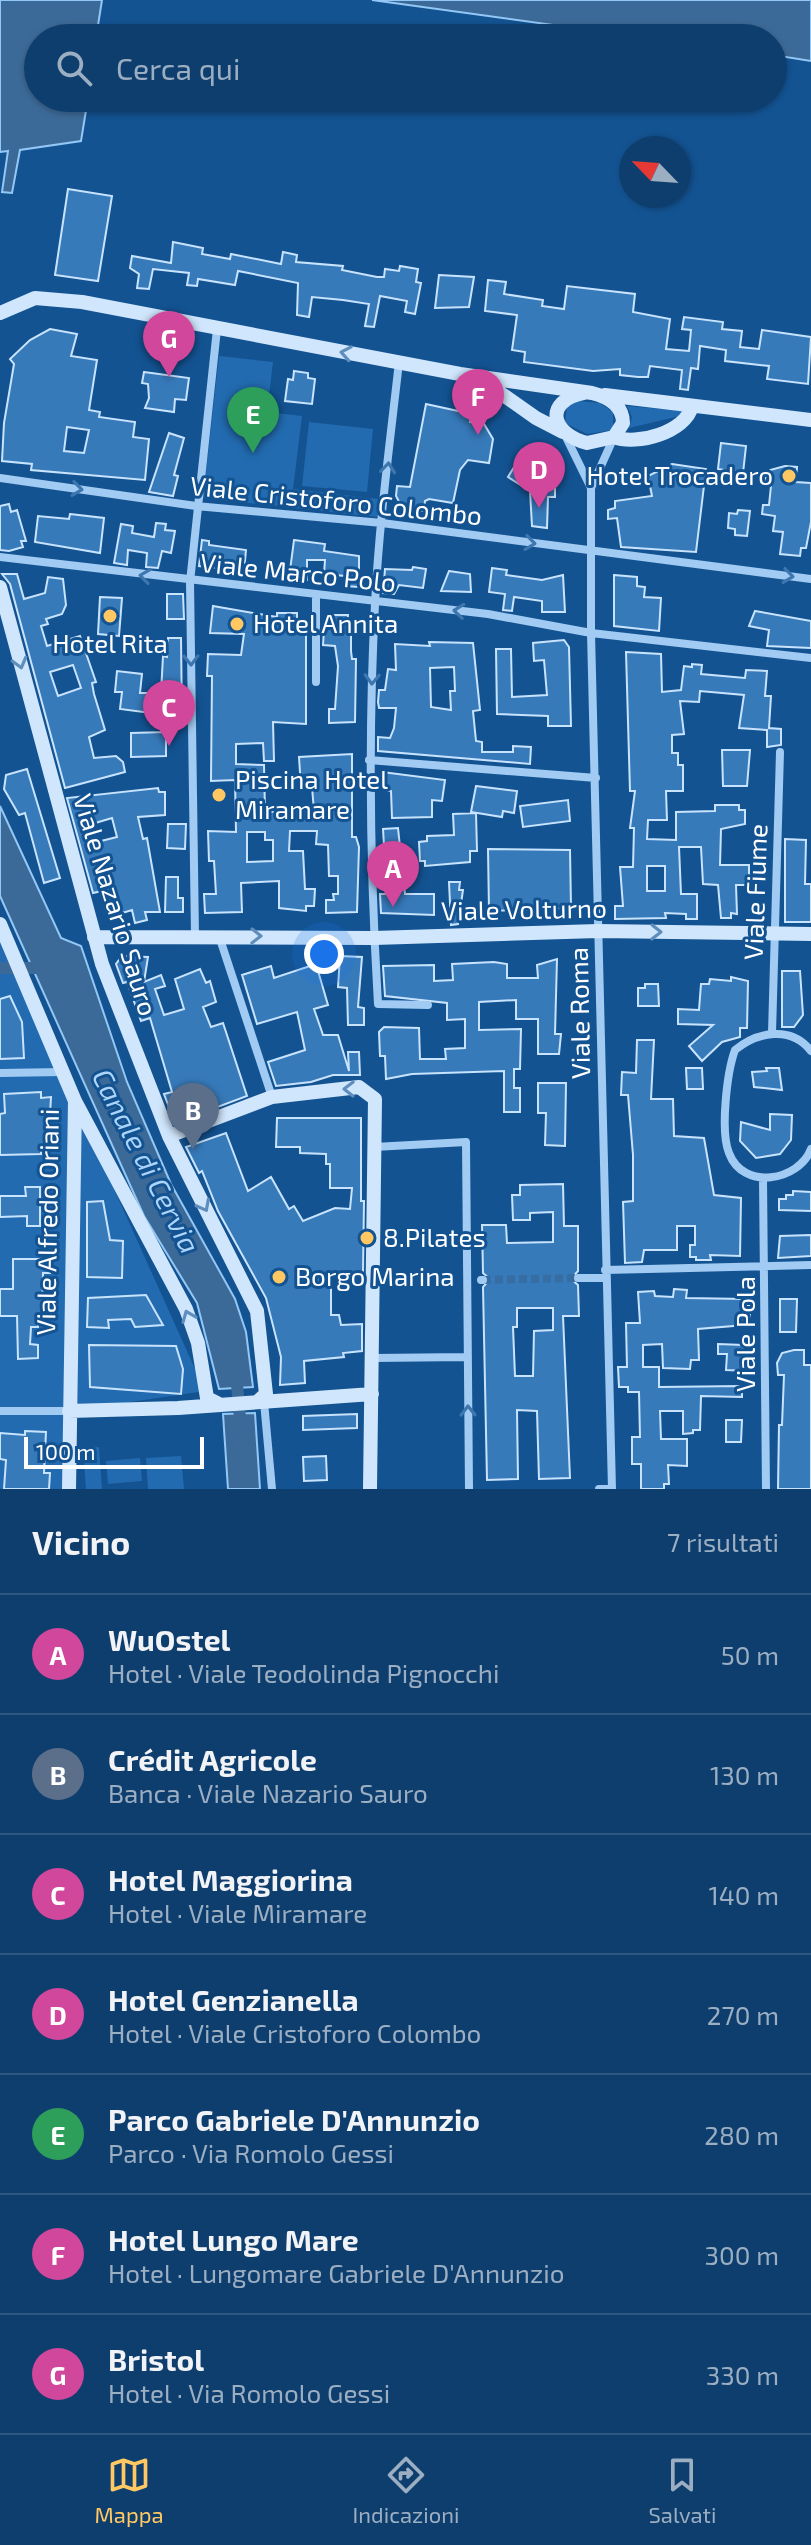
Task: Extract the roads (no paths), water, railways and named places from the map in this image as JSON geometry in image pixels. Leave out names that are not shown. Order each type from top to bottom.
[{"type":"street","points":[[0,313],[18,302],[43,297],[122,308],[217,329],[478,377],[811,420]]},
{"type":"street","points":[[195,936],[190,582],[217,329]]},
{"type":"street","points":[[399,362],[375,601],[369,760],[374,938],[378,1004],[428,1005]]},
{"type":"street","points":[[478,377],[542,422],[587,443],[614,437],[634,440],[677,426],[688,418],[692,406]]},
{"type":"street","points":[[563,432],[556,419],[558,407],[567,398],[584,393]]},
{"type":"street","points":[[601,395],[618,406],[624,417],[621,429],[614,437]]},
{"type":"street","name":"Viale Roma","points":[[563,432],[591,488],[594,552],[591,633],[612,1489]]},
{"type":"street","name":"Viale Roma","points":[[591,488],[614,437]]},
{"type":"street","name":"Viale Cristoforo Colombo","points":[[0,478],[196,506],[382,523],[811,579]]},
{"type":"street","name":"Viale Marco Polo","points":[[0,557],[190,582],[488,614],[591,633],[811,658]]},
{"type":"street","name":"Viale Nazario Sauro","points":[[0,587],[92,931],[169,1136],[257,1311],[266,1394],[260,1402]]},
{"type":"street","points":[[316,595],[316,682]]},
{"type":"street","name":"Viale Fiume","points":[[772,1033],[780,752]]},
{"type":"street","points":[[369,760],[596,778]]},
{"type":"street","name":"Viale Alfredo Oriani","points":[[1,928],[75,1101],[69,1489]]},
{"type":"street","name":"Viale Volturno","points":[[92,931],[195,936],[374,938],[598,931],[811,934]]},
{"type":"street","points":[[219,936],[272,1097]]},
{"type":"street","points":[[811,1051],[796,1038],[772,1033],[751,1036],[735,1050],[726,1100],[729,1154],[742,1169],[763,1179],[786,1175],[806,1161],[811,1149]]},
{"type":"street","points":[[0,1073],[64,1072]]},
{"type":"street","points":[[169,1136],[272,1097],[359,1087],[375,1099],[370,1489]]},
{"type":"street","points":[[75,1101],[186,1309],[198,1343],[205,1391],[210,1401],[221,1405]]},
{"type":"street","points":[[374,1147],[466,1142],[469,1489]]},
{"type":"street","name":"Viale Pola","points":[[763,1179],[766,1489]]},
{"type":"street","points":[[578,1278],[605,1274],[811,1265]]},
{"type":"street","points":[[373,1358],[468,1357]]},
{"type":"street","points":[[192,1406],[205,1391]]},
{"type":"street","points":[[0,1411],[221,1405],[372,1394]]},
{"type":"street","points":[[260,1402],[272,1489]]},
{"type":"street","points":[[599,1489],[612,1489]]},
{"type":"water","points":[[0,0],[102,0],[98,24],[24,24],[24,112],[86,112],[81,141],[20,150],[12,193],[2,192],[8,151],[0,152]]},
{"type":"water","points":[[372,0],[811,0],[811,61],[787,57],[787,24],[546,24]]},
{"type":"water","points":[[0,806],[61,938],[81,946],[127,1082],[171,1184],[235,1299],[246,1332],[253,1387],[219,1389],[197,1303],[144,1216],[0,896]]},
{"type":"water","points":[[255,1413],[260,1489],[228,1489],[223,1414]]},
{"type":"waterway","points":[[0,968],[49,968]]},
{"type":"waterway","name":"Canale di Cervia","points":[[236,1373],[241,1430]]},
{"type":"tunnel","points":[[483,1280],[578,1278]]},
{"type":"place","name":"Bristol","points":[[169,377]]},
{"type":"place","name":"Hotel Lungo Mare","points":[[478,435]]},
{"type":"place","name":"Parco Gabriele D'Annunzio","points":[[253,453]]},
{"type":"place","name":"Hotel Trocadero","points":[[789,476]]},
{"type":"place","name":"Hotel Genzianella","points":[[539,508]]},
{"type":"place","name":"Hotel Rita","points":[[110,616]]},
{"type":"place","name":"Hotel Annita","points":[[237,624]]},
{"type":"place","name":"Hotel Maggiorina","points":[[169,746]]},
{"type":"place","name":"Piscina Hotel Miramare","points":[[219,795]]},
{"type":"place","name":"WuOstel","points":[[393,907]]},
{"type":"place","name":"Crédit Agricole","points":[[193,1149]]},
{"type":"place","name":"8.Pilates","points":[[367,1238]]},
{"type":"place","name":"Borgo Marina","points":[[279,1277]]}]
